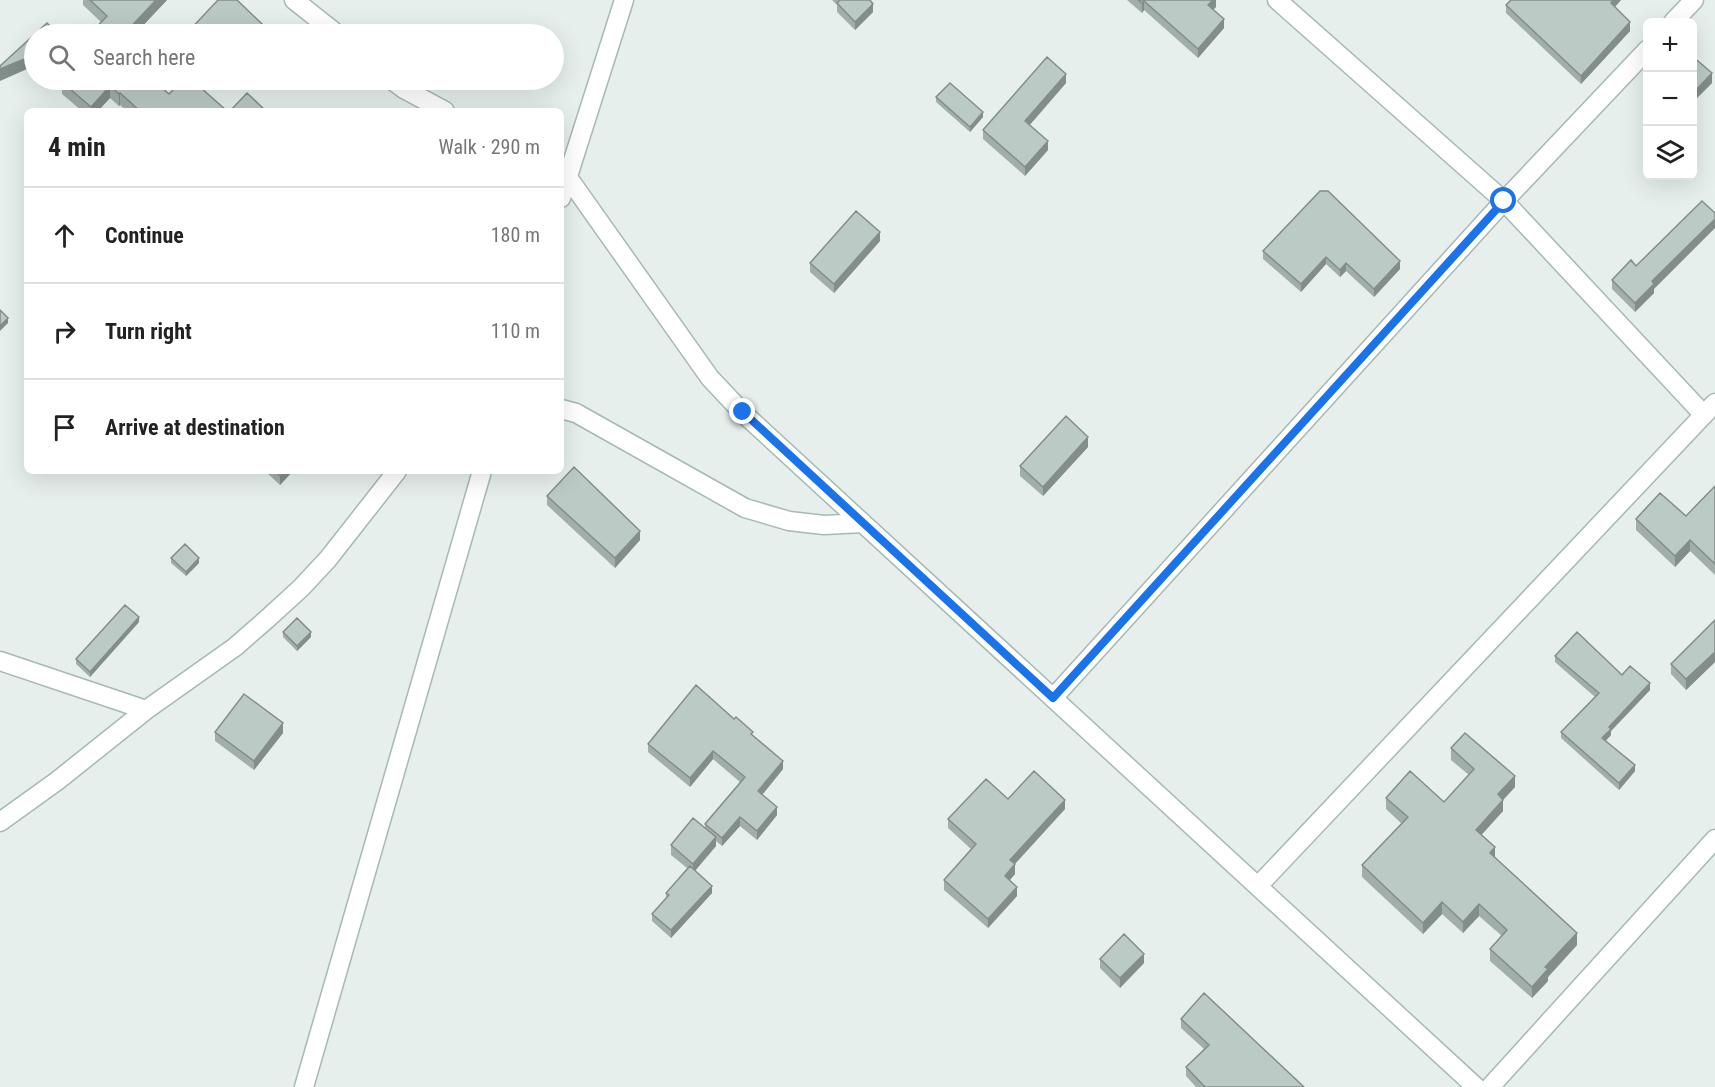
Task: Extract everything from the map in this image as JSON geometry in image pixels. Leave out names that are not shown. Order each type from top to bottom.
[{"type":"street","points":[[294,0],[324,24]]},
{"type":"street","points":[[624,0],[564,175],[710,378],[743,412],[1476,1087]]},
{"type":"street","points":[[1258,886],[1709,409],[1504,201],[1277,0]]},
{"type":"street","points":[[1677,18],[1694,0]]},
{"type":"street","points":[[1053,698],[1504,201],[1643,53]]},
{"type":"street","points":[[406,90],[439,108]]},
{"type":"street","points":[[564,411],[576,413],[745,508],[789,521],[824,525],[863,523]]},
{"type":"street","points":[[0,822],[57,781],[146,710],[235,647],[301,588],[328,559],[395,474]]},
{"type":"street","points":[[304,1087],[481,474]]},
{"type":"street","points":[[0,661],[146,710]]},
{"type":"street","points":[[1490,1087],[1715,839]]},
{"type":"building","points":[[90,0],[156,0],[133,24],[99,24],[107,16]]},
{"type":"building","points":[[218,0],[237,0],[262,24],[195,24]]},
{"type":"building","points":[[840,0],[870,0],[873,4],[855,22],[837,3]]},
{"type":"building","points":[[1138,0],[1213,0],[1208,5],[1224,19],[1198,49],[1144,1],[1142,3]]},
{"type":"building","points":[[1511,0],[1613,0],[1611,3],[1630,22],[1581,76],[1506,5]]},
{"type":"building","points":[[24,44],[24,59],[0,69],[0,66]]},
{"type":"building","points":[[1047,57],[1066,74],[1025,121],[1048,141],[1025,167],[983,130]]},
{"type":"building","points":[[1697,60],[1712,73],[1697,89]]},
{"type":"building","points":[[950,83],[983,112],[970,127],[936,97]]},
{"type":"building","points":[[71,90],[106,90],[91,107]]},
{"type":"building","points":[[114,90],[164,90],[169,94],[173,90],[203,90],[224,108],[137,108]]},
{"type":"building","points":[[247,93],[263,108],[233,108]]},
{"type":"building","points":[[1320,191],[1328,191],[1400,261],[1374,289],[1346,263],[1340,270],[1326,257],[1301,284],[1263,251]]},
{"type":"building","points":[[1702,201],[1715,213],[1715,219],[1652,281],[1654,284],[1635,303],[1612,280],[1631,260],[1636,266]]},
{"type":"building","points":[[856,211],[880,232],[834,284],[810,263]]},
{"type":"building","points":[[0,310],[8,318],[0,326]]},
{"type":"building","points":[[1066,416],[1088,437],[1043,487],[1020,466]]},
{"type":"building","points":[[574,467],[640,531],[615,558],[547,496]]},
{"type":"building","points":[[1715,486],[1715,564],[1690,540],[1675,556],[1636,519],[1660,493],[1686,516]]},
{"type":"building","points":[[185,544],[199,558],[186,572],[171,558]]},
{"type":"building","points":[[125,605],[139,617],[90,672],[76,659]]},
{"type":"building","points":[[297,618],[311,632],[297,646],[283,632]]},
{"type":"building","points":[[1715,620],[1715,652],[1686,679],[1671,664]]},
{"type":"building","points":[[1577,632],[1622,675],[1630,666],[1650,683],[1609,727],[1611,729],[1602,738],[1635,765],[1619,783],[1561,732],[1599,693],[1555,656]]},
{"type":"building","points":[[696,685],[734,719],[736,717],[753,732],[751,734],[783,761],[758,791],[777,807],[757,831],[740,817],[722,838],[705,824],[745,777],[713,751],[690,778],[648,744]]},
{"type":"building","points":[[244,694],[283,723],[254,761],[215,732]]},
{"type":"building","points":[[1465,733],[1515,776],[1498,794],[1503,800],[1476,830],[1495,847],[1490,853],[1577,933],[1545,967],[1548,969],[1532,987],[1490,949],[1507,930],[1479,904],[1463,922],[1442,902],[1423,923],[1362,865],[1408,817],[1386,798],[1410,771],[1444,802],[1474,769],[1451,748]]},
{"type":"building","points":[[1034,771],[1065,800],[1010,860],[1015,864],[1005,876],[1017,887],[988,919],[944,880],[976,844],[948,819],[986,779],[1008,799]]},
{"type":"building","points":[[693,818],[716,837],[693,864],[671,845]]},
{"type":"building","points":[[690,866],[712,886],[671,930],[652,914],[669,895],[666,893]]},
{"type":"building","points":[[1124,934],[1144,954],[1120,978],[1100,959]]},
{"type":"building","points":[[1204,993],[1304,1087],[1205,1087],[1186,1067],[1209,1045],[1181,1019]]},
{"type":"route","points":[[743,412],[1053,698],[1504,201]]}]
